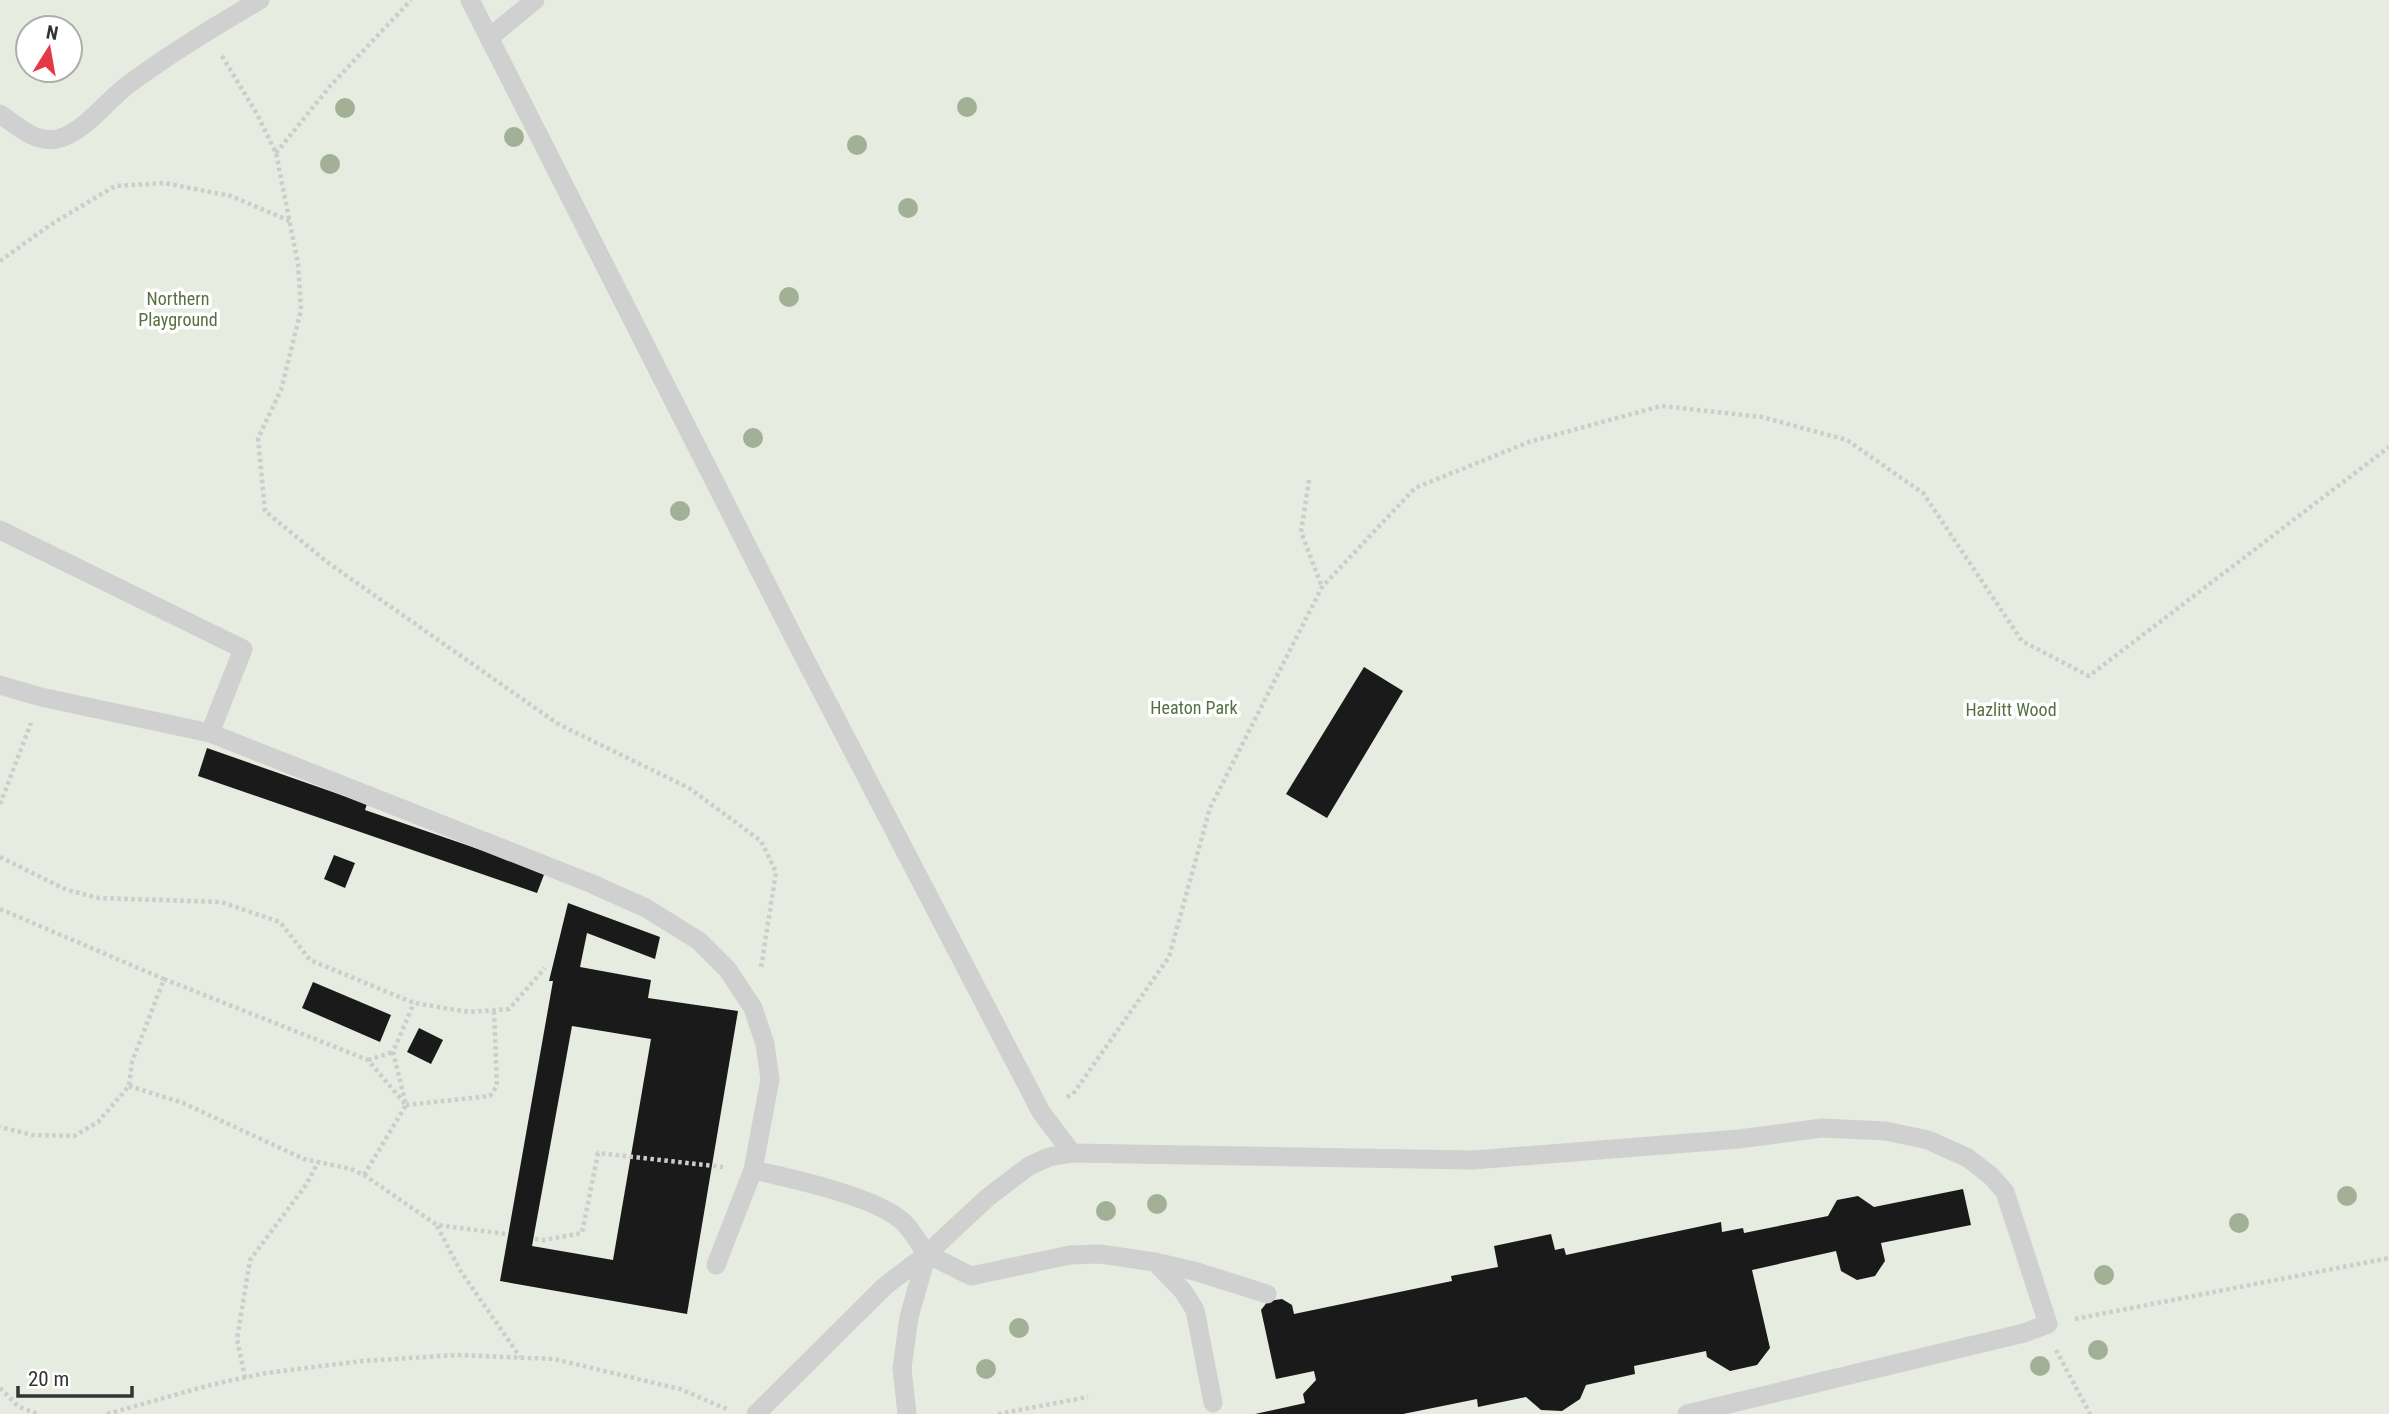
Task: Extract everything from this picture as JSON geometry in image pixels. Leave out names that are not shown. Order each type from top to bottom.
[{"type":"lane","points":[[0,114],[33,136],[58,139],[74,132],[127,85],[207,30],[260,0]]},
{"type":"lane","points":[[470,0],[794,638],[1041,1112],[1072,1153]]},
{"type":"lane","points":[[489,38],[535,0]]},
{"type":"lane","points":[[0,530],[243,649],[210,733]]},
{"type":"lane","points":[[0,685],[41,697],[210,733],[590,883],[646,908],[699,941],[728,970],[753,1008],[765,1044],[770,1079],[753,1170],[716,1265]]},
{"type":"lane","points":[[756,1414],[885,1286],[927,1254],[987,1198],[1029,1166],[1049,1157],[1072,1153],[1473,1160],[1739,1139],[1822,1128],[1886,1131],[1928,1140],[1968,1158],[1991,1176],[2005,1192],[2048,1324],[2024,1333],[1687,1414]]},
{"type":"lane","points":[[753,1170],[799,1180],[881,1208],[902,1220],[927,1254],[971,1276],[1070,1255],[1100,1254],[1155,1262],[1229,1280],[1267,1294]]},
{"type":"lane","points":[[907,1414],[902,1368],[909,1317],[927,1254]]},
{"type":"lane","points":[[1155,1262],[1182,1291],[1195,1310],[1213,1403]]},
{"type":"path","points":[[276,153],[331,85],[408,1]]},
{"type":"path","points":[[207,30],[257,114],[276,153],[298,264],[301,310],[281,390],[258,438],[265,511],[327,562],[558,723],[689,788],[761,841],[776,872],[769,928],[753,1008]]},
{"type":"path","points":[[0,261],[50,225],[115,186],[164,183],[231,196],[290,221]]},
{"type":"path","points":[[1041,1112],[1073,1094],[1169,957],[1210,808],[1322,587],[1415,488],[1529,442],[1661,406],[1762,417],[1847,440],[1923,493],[2022,641],[2089,676],[2389,447]]},
{"type":"path","points":[[1309,480],[1301,532],[1322,587]]},
{"type":"path","points":[[0,804],[41,697]]},
{"type":"path","points":[[0,857],[67,890],[99,898],[221,902],[281,922],[310,961],[414,1003],[469,1012],[509,1009],[545,968]]},
{"type":"path","points":[[0,909],[164,979],[368,1060],[406,1105]]},
{"type":"path","points":[[0,1127],[33,1135],[74,1136],[98,1122],[129,1086],[132,1062],[164,979]]},
{"type":"path","points":[[364,1175],[406,1105],[393,1052],[414,1003]]},
{"type":"path","points":[[406,1105],[490,1096],[496,1086],[494,1010]]},
{"type":"path","points":[[368,1060],[393,1052]]},
{"type":"path","points":[[129,1086],[183,1103],[304,1159],[351,1169],[437,1225],[460,1270],[520,1357]]},
{"type":"path","points":[[535,1239],[544,1240],[582,1233],[598,1153],[753,1170]]},
{"type":"path","points":[[245,1378],[237,1339],[250,1260],[306,1185],[318,1162]]},
{"type":"path","points":[[437,1225],[506,1234]]},
{"type":"path","points":[[2090,1414],[2057,1353],[2048,1324],[2389,1258]]},
{"type":"path","points":[[107,1414],[266,1373],[363,1361],[457,1355],[554,1359],[680,1390],[738,1414]]},
{"type":"path","points":[[0,1388],[19,1407],[38,1414]]},
{"type":"path","points":[[998,1414],[1088,1397]]},
{"type":"green space","name":"Heaton Park","points":[[0,0],[2389,0],[2389,1414],[0,1414]]},
{"type":"building","points":[[1364,667],[1403,691],[1327,818],[1286,794]]},
{"type":"building","points":[[207,748],[367,804],[365,810],[545,872],[537,893],[198,776]]},
{"type":"building","points":[[334,855],[355,863],[345,888],[324,879]]},
{"type":"building","points":[[568,903],[660,937],[655,959],[587,933],[580,967],[651,980],[648,998],[738,1011],[687,1314],[500,1281],[553,981],[549,981]],"holes":[[[572,1026],[651,1039],[613,1260],[532,1246]]]},
{"type":"building","points":[[313,982],[391,1015],[380,1042],[302,1008]]},
{"type":"building","points":[[419,1028],[443,1040],[431,1064],[407,1052]]},
{"type":"building","points":[[1963,1189],[1971,1225],[1881,1243],[1885,1261],[1875,1276],[1857,1280],[1841,1271],[1836,1251],[1752,1270],[1770,1348],[1757,1365],[1730,1371],[1707,1357],[1706,1351],[1634,1366],[1635,1374],[1586,1385],[1580,1399],[1562,1411],[1541,1410],[1526,1397],[1478,1407],[1477,1399],[1403,1414],[1255,1414],[1305,1403],[1303,1394],[1316,1380],[1314,1371],[1276,1379],[1261,1310],[1268,1301],[1282,1299],[1292,1305],[1294,1314],[1452,1281],[1451,1276],[1498,1267],[1494,1246],[1551,1234],[1555,1250],[1564,1248],[1566,1255],[1721,1222],[1722,1232],[1743,1228],[1744,1233],[1828,1216],[1837,1200],[1858,1196],[1874,1207]]},
{"type":"park label","name":"Northern Playground","points":[[178,308]]},
{"type":"park label","name":"Hazlitt Wood","points":[[2011,709]]}]
